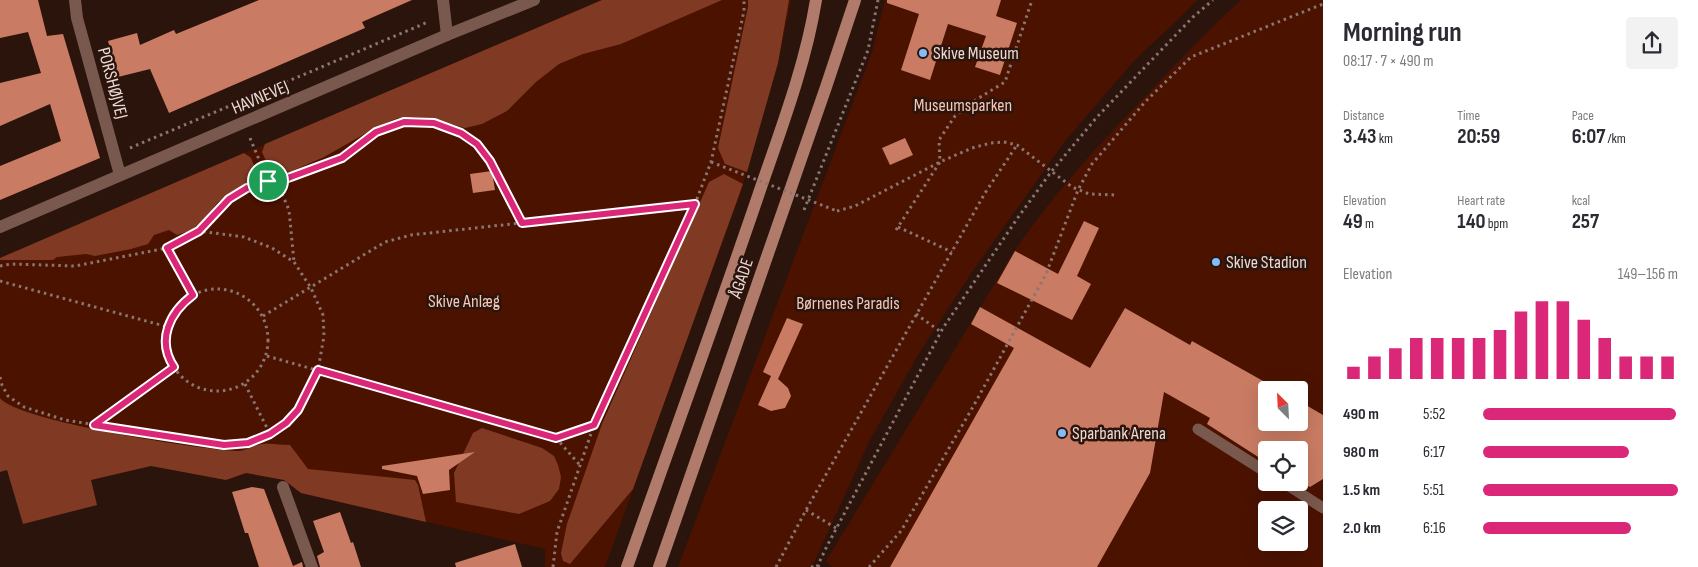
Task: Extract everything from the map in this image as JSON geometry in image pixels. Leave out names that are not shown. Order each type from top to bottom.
[{"type":"street","name":"PORSHØJVEJ","points":[[74,0],[77,18],[120,175]]},
{"type":"street","points":[[443,0],[447,35]]},
{"type":"street","name":"HAVNEVEJ","points":[[0,227],[447,35],[534,0]]},
{"type":"street","name":"ÅGADE","points":[[626,567],[740,249],[786,113],[811,31],[816,0]]},
{"type":"street","name":"ÅGADE","points":[[659,567],[855,0]]},
{"type":"street","points":[[283,488],[312,567]]},
{"type":"lane","points":[[1198,429],[1258,467]]},
{"type":"lane","points":[[1297,491],[1323,508]]},
{"type":"path","points":[[553,567],[557,532],[594,425],[695,204],[712,162],[744,11],[744,0]]},
{"type":"path","points":[[952,252],[897,229],[940,162],[939,140],[955,116],[1004,82],[1032,0]]},
{"type":"path","points":[[811,567],[819,567],[836,528],[941,332],[1019,216],[1051,172],[1110,102],[1193,17],[1213,0]]},
{"type":"path","points":[[869,567],[901,531],[974,405],[1046,274],[1078,190],[1092,164],[1144,102],[1191,57],[1323,4]]},
{"type":"path","points":[[125,150],[428,22]]},
{"type":"path","points":[[0,266],[11,264],[76,266],[167,248],[199,231],[229,199],[247,188],[268,181],[277,182],[342,158],[376,132],[404,122],[434,123],[461,133],[477,144],[490,161],[522,223]]},
{"type":"path","points":[[244,123],[268,181]]},
{"type":"path","points":[[712,162],[837,211],[855,206],[940,162],[972,148],[1004,142],[1017,145],[1072,188],[1089,194],[1117,195]]},
{"type":"path","points":[[776,567],[806,510],[985,192],[1017,145]]},
{"type":"path","points":[[277,182],[288,210],[294,262]]},
{"type":"path","points":[[263,316],[386,242],[411,235],[695,204]]},
{"type":"path","points":[[0,377],[8,396],[24,407],[65,420],[94,425],[224,445],[248,443],[270,434],[286,423],[298,410],[318,370],[324,336],[323,315],[311,288],[294,262],[272,248],[244,237],[199,231]]},
{"type":"path","points":[[167,248],[193,295]]},
{"type":"path","points":[[0,280],[168,327]]},
{"type":"path","points":[[224,289],[240,294],[253,303],[263,316],[268,329],[267,356],[258,372],[245,384],[229,390],[211,391],[194,386],[180,376],[170,361],[166,344],[168,327],[173,314],[182,303],[193,295],[208,290],[224,289]]},
{"type":"path","points":[[916,314],[941,332]]},
{"type":"path","points":[[267,356],[556,438],[580,464]]},
{"type":"path","points":[[94,425],[174,367]]},
{"type":"path","points":[[245,384],[270,434]]},
{"type":"path","points":[[556,438],[594,425]]},
{"type":"path","points":[[806,510],[836,528]]},
{"type":"green space","name":"Skive Anlæg","points":[[601,0],[791,0],[778,63],[741,191],[605,567],[545,567],[545,549],[301,493],[284,480],[246,473],[226,480],[0,436],[0,258]]},
{"type":"green space","name":"Museumsparken","points":[[885,0],[1198,0],[1133,62],[1065,141],[972,272],[918,355],[870,440],[812,567],[678,567],[872,52]]},
{"type":"green space","points":[[1241,0],[1323,0],[1323,567],[832,567],[826,561],[1017,247],[1061,189],[1092,153]]},
{"type":"shaded area","points":[[602,0],[722,0],[621,44],[583,54],[559,64],[536,82],[507,111],[482,124],[465,128],[432,118],[398,118],[375,128],[324,157],[292,171],[281,173],[267,163],[262,152],[265,144]]},
{"type":"shaded area","points":[[748,0],[789,0],[778,63],[747,172],[725,164],[718,148]]},
{"type":"shaded area","points":[[244,153],[251,158],[256,170],[250,181],[218,202],[192,230],[177,235],[169,230],[154,235],[148,244],[95,256],[86,254],[57,257],[53,260],[0,260],[0,258]]},
{"type":"shaded area","points":[[724,174],[743,184],[633,489],[570,564],[563,561],[561,553],[567,524],[602,424],[709,182]]},
{"type":"shaded area","points":[[0,398],[13,407],[39,416],[112,433],[188,446],[237,451],[263,444],[290,445],[308,469],[415,480],[418,485],[426,522],[301,493],[284,480],[246,473],[226,480],[151,466],[91,480],[97,505],[23,524],[7,470],[0,472]]},
{"type":"shaded area","points":[[482,428],[542,448],[554,456],[561,477],[559,489],[550,501],[519,514],[456,502],[454,473],[473,433]]},
{"type":"building","points":[[0,0],[38,0],[47,36],[63,34],[100,158],[0,200],[0,166],[61,141],[50,104],[0,126],[0,83],[41,73],[28,32],[0,38]]},
{"type":"building","points":[[259,0],[412,0],[362,22],[365,28],[169,113],[150,69],[118,77],[108,41],[137,33],[140,45],[174,30],[176,34]]},
{"type":"building","name":"Skive Museum","points":[[887,0],[1001,0],[996,16],[1017,23],[1000,75],[975,67],[986,36],[948,24],[930,80],[901,70],[919,14],[887,3]]},
{"type":"building","points":[[905,138],[913,155],[890,165],[882,148]]},
{"type":"building","points":[[492,171],[495,190],[473,193],[470,174]]},
{"type":"building","points":[[1084,221],[1099,228],[1077,276],[1091,284],[1072,320],[997,283],[1015,251],[1058,274]]},
{"type":"building","name":"Sparbank Arena","points":[[980,307],[1090,368],[1125,308],[1190,345],[1192,341],[1263,381],[1258,381],[1258,431],[1308,431],[1308,406],[1323,415],[1323,479],[1310,487],[1308,486],[1308,441],[1258,441],[1258,457],[1207,424],[1210,418],[1164,392],[1150,473],[1097,567],[890,567],[1014,348],[971,324]]},
{"type":"building","points":[[787,318],[803,324],[778,379],[788,388],[791,396],[785,408],[771,411],[758,405],[771,376],[763,372]]},
{"type":"building","points":[[475,452],[449,470],[450,490],[423,494],[417,476],[382,469],[382,466]]},
{"type":"building","points":[[252,487],[264,489],[293,566],[302,562],[303,567],[259,567],[248,533],[245,533],[232,492]]},
{"type":"building","points":[[340,512],[361,567],[320,567],[317,556],[324,552],[313,521]]},
{"type":"building","points":[[515,544],[522,567],[456,567],[455,563]]},
{"type":"place","name":"Skive Museum","points":[[923,53]]},
{"type":"place","name":"Skive Stadion","points":[[1216,262]]},
{"type":"place","name":"Sparbank Arena","points":[[1062,433]]},
{"type":"route","points":[[404,122],[434,123],[461,133],[477,144],[490,161],[522,223],[695,204],[594,425],[556,438],[318,370],[298,410],[286,423],[270,434],[248,443],[224,445],[94,425],[174,367],[170,361],[166,344],[168,327],[173,314],[182,303],[193,295],[167,248],[199,231],[229,199],[247,188],[268,181],[277,182],[342,158],[376,132],[404,122]]},
{"type":"park label","name":"Børnenes Paradis","points":[[848,303]]}]
